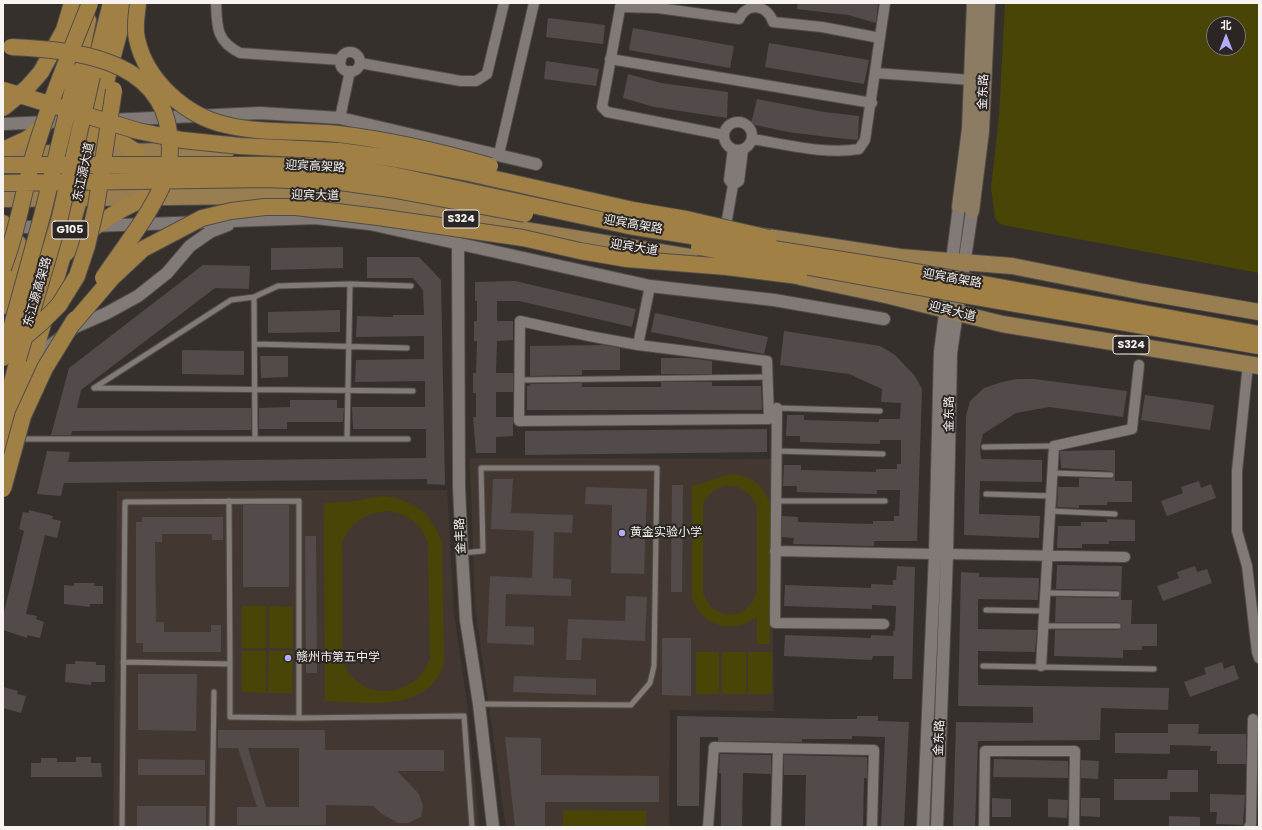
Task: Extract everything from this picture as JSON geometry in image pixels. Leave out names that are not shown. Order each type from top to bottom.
[{"type":"highway","points":[[3,108],[27,88],[41,72],[64,30],[72,3]]},
{"type":"highway","points":[[3,306],[16,252],[8,226],[27,199],[50,119],[69,67],[84,3]]},
{"type":"highway","points":[[3,268],[12,247],[34,154],[64,66],[91,3]]},
{"type":"highway","name":"东江源高架路","points":[[3,358],[42,216],[91,3]]},
{"type":"highway","name":"东江源高架路","points":[[3,417],[60,217],[92,76],[111,3]]},
{"type":"highway","name":"东江源大道","points":[[5,446],[33,358],[71,227],[88,153],[100,120],[101,101],[127,3]]},
{"type":"highway","points":[[3,345],[22,338],[41,323],[59,305],[77,276],[87,246],[96,207],[114,90],[133,3]]},
{"type":"highway","points":[[138,3],[136,38],[142,57],[150,71],[162,88],[183,105],[205,119],[227,126],[258,130],[338,134],[386,143],[485,165],[633,210]]},
{"type":"highway","points":[[3,47],[56,49],[99,58],[120,67],[140,79],[152,90],[162,104],[168,122],[171,146],[163,185],[151,208],[70,327],[46,368],[23,416],[3,489]]},
{"type":"highway","points":[[3,90],[138,131],[175,138],[240,146],[339,151],[390,158],[469,173],[633,210],[686,219],[899,269]]},
{"type":"highway","points":[[3,150],[27,139],[50,119]]},
{"type":"highway","points":[[100,120],[122,143],[137,152]]},
{"type":"highway","name":"迎宾高架路","points":[[3,165],[265,165],[340,167],[393,175],[629,226],[899,269],[1259,334]]},
{"type":"highway","name":"迎宾高架路","points":[[3,183],[264,179],[340,182],[390,189],[797,266],[1259,346]]},
{"type":"highway","points":[[62,258],[93,227],[114,212],[146,198]]},
{"type":"highway","points":[[70,327],[112,278],[143,250],[202,218],[231,211],[265,207],[296,207],[448,227],[523,238],[580,251],[627,259],[726,267],[952,293]]},
{"type":"main road","name":"金东路","points":[[959,207],[969,128],[974,3]]},
{"type":"main road","name":"金东路","points":[[972,211],[982,131],[988,3]]},
{"type":"main road","points":[[3,154],[340,148],[391,154],[511,176],[725,231],[900,257],[1012,266],[1143,292],[1259,312]]},
{"type":"main road","name":"迎宾大道","points":[[3,200],[336,195],[500,226],[747,266],[890,296],[1002,324],[1254,365]]},
{"type":"street","points":[[216,3],[217,25],[222,40],[231,48],[240,53],[341,60]]},
{"type":"street","points":[[360,63],[461,81],[476,81],[487,74],[504,3]]},
{"type":"street","points":[[499,154],[534,3]]},
{"type":"street","points":[[752,139],[832,150],[846,151],[858,149],[865,140],[872,103],[885,3]]},
{"type":"street","points":[[724,135],[607,112],[602,107],[620,5],[658,8],[739,19],[746,10],[757,7],[768,12],[773,22],[822,26],[880,38]]},
{"type":"street","points":[[353,52],[359,56],[360,63],[357,69],[350,72],[343,68],[341,60],[345,53],[353,52]]},
{"type":"street","points":[[610,59],[872,103]]},
{"type":"street","points":[[340,118],[350,72]]},
{"type":"street","points":[[876,73],[971,80]]},
{"type":"street","points":[[3,124],[50,119],[100,120],[260,113],[340,118],[499,154],[536,164]]},
{"type":"street","points":[[742,122],[749,127],[752,139],[749,146],[738,150],[726,144],[724,135],[730,125],[742,122]]},
{"type":"street","points":[[725,231],[733,185],[739,181],[738,150]]},
{"type":"street","name":"金东路","points":[[923,827],[935,554],[940,352],[951,311],[958,262],[959,207]]},
{"type":"street","name":"金东路","points":[[958,262],[972,211]]},
{"type":"street","points":[[8,226],[93,227],[316,218],[370,224],[650,286],[774,300],[884,319]]},
{"type":"street","points":[[33,358],[74,326],[107,313],[138,296],[167,273],[190,246],[210,232],[239,222]]},
{"type":"street","name":"金丰路","points":[[458,243],[459,480],[466,620],[479,704],[493,827]]},
{"type":"street","points":[[638,345],[650,286]]},
{"type":"street","name":"金东路","points":[[937,827],[947,554],[951,311]]},
{"type":"street","points":[[520,321],[638,345],[768,361],[769,377],[769,418],[519,421],[521,380],[520,321]]},
{"type":"street","points":[[1041,666],[1044,593],[1054,446],[1132,429],[1140,365]]},
{"type":"street","points":[[1254,365],[1237,471],[1237,531],[1247,566],[1257,652],[1259,658]]},
{"type":"street","points":[[777,408],[775,623],[884,624]]},
{"type":"street","points":[[775,551],[935,554]]},
{"type":"street","points":[[947,554],[1125,557]]},
{"type":"street","points":[[1249,827],[1251,824],[1256,788],[1253,719]]},
{"type":"street","points":[[708,827],[714,747],[874,750],[872,827]]},
{"type":"street","points":[[776,827],[778,748]]},
{"type":"street","points":[[984,827],[985,751],[1075,751],[1074,827]]},
{"type":"lane","points":[[347,439],[350,284]]},
{"type":"lane","points":[[411,286],[350,284],[278,286],[254,297],[231,300],[94,388],[413,391]]},
{"type":"lane","points":[[254,297],[255,438]]},
{"type":"lane","points":[[255,344],[407,348]]},
{"type":"lane","points":[[521,380],[769,377]]},
{"type":"lane","points":[[777,408],[880,411]]},
{"type":"lane","points":[[5,446],[255,438],[408,439]]},
{"type":"lane","points":[[984,447],[1054,446]]},
{"type":"lane","points":[[776,451],[883,454]]},
{"type":"lane","points":[[462,553],[483,551],[481,468],[657,468],[654,666],[650,683],[631,705],[479,704]]},
{"type":"lane","points":[[1052,473],[1111,475]]},
{"type":"lane","points":[[986,494],[1051,496]]},
{"type":"lane","points":[[229,501],[230,717],[299,718],[464,716],[472,827]]},
{"type":"lane","points":[[122,827],[124,502],[299,501],[299,718]]},
{"type":"lane","points":[[775,501],[885,501]]},
{"type":"lane","points":[[1049,511],[1115,514]]},
{"type":"lane","points":[[1044,593],[1117,594]]},
{"type":"lane","points":[[986,610],[1044,611]]},
{"type":"lane","points":[[1043,626],[1118,626]]},
{"type":"lane","points":[[123,662],[230,664]]},
{"type":"lane","points":[[983,666],[1154,669]]},
{"type":"lane","points":[[212,827],[214,692]]},
{"type":"shaded area","points":[[1005,3],[1259,3],[1259,273],[1000,224],[995,218],[991,188],[999,116]]},
{"type":"shaded area","name":"黄金实验小学","points":[[470,458],[771,459],[774,711],[670,710],[669,827],[506,827],[475,607]]},
{"type":"shaded area","points":[[727,475],[739,475],[756,482],[764,491],[770,503],[770,644],[757,644],[757,617],[738,626],[719,625],[710,621],[703,615],[692,597],[692,485],[697,485]],"holes":[[[725,486],[741,488],[749,494],[755,502],[757,508],[757,591],[753,601],[746,609],[739,613],[730,615],[714,609],[708,602],[703,592],[703,506],[708,496],[714,491]]]},
{"type":"shaded area","name":"赣州市第五中学","points":[[447,490],[454,613],[467,703],[479,827],[113,827],[117,491]]},
{"type":"shaded area","points":[[382,496],[403,500],[420,509],[427,516],[433,523],[442,542],[444,664],[436,680],[424,691],[410,698],[394,702],[376,703],[325,701],[324,503],[348,502]],"holes":[[[379,512],[394,512],[407,517],[418,525],[426,537],[428,544],[430,659],[422,673],[412,683],[399,689],[385,691],[371,689],[359,683],[349,673],[342,658],[342,545],[348,531],[358,520]]]},
{"type":"shaded area","points":[[242,606],[266,606],[266,648],[242,648]]},
{"type":"shaded area","points":[[269,606],[293,607],[293,648],[269,648]]},
{"type":"shaded area","points":[[242,651],[266,651],[266,693],[242,692]]},
{"type":"shaded area","points":[[269,651],[293,651],[292,693],[268,693]]},
{"type":"shaded area","points":[[696,652],[719,652],[719,694],[696,694]]},
{"type":"shaded area","points":[[722,652],[746,652],[746,694],[722,694]]},
{"type":"shaded area","points":[[748,652],[772,652],[772,694],[748,694]]},
{"type":"shaded area","points":[[563,810],[646,811],[646,827],[563,827]]},
{"type":"building","points":[[798,3],[878,3],[876,23],[848,15],[797,9]]},
{"type":"building","points":[[548,18],[605,25],[603,44],[546,37]]},
{"type":"building","points":[[633,28],[734,46],[730,68],[629,50]]},
{"type":"building","points":[[769,43],[869,60],[864,84],[765,67]]},
{"type":"building","points":[[546,61],[599,69],[596,86],[544,79]]},
{"type":"building","points":[[628,74],[661,83],[728,92],[727,118],[654,107],[623,98]]},
{"type":"building","points":[[757,99],[824,112],[859,116],[858,138],[857,140],[788,132],[751,124]]},
{"type":"building","points":[[343,247],[343,268],[271,270],[271,248]]},
{"type":"building","points":[[367,257],[419,257],[441,280],[445,485],[427,484],[427,479],[64,483],[61,496],[37,494],[47,451],[70,452],[68,462],[426,458],[426,429],[353,429],[352,407],[425,407],[425,381],[355,382],[356,360],[424,359],[424,336],[356,337],[357,316],[393,317],[393,315],[424,315],[423,290],[413,278],[367,278]]},
{"type":"building","points":[[203,265],[250,266],[249,289],[215,288],[81,390],[77,408],[251,408],[251,430],[72,431],[71,435],[51,435],[69,368]]},
{"type":"building","points":[[515,281],[636,309],[632,327],[519,301],[497,301],[497,321],[513,321],[513,340],[497,341],[496,373],[513,373],[513,392],[496,392],[496,417],[513,417],[513,436],[496,437],[496,453],[476,453],[473,417],[476,417],[476,393],[473,393],[473,373],[476,373],[477,341],[474,341],[474,321],[477,321],[475,282]]},
{"type":"building","points":[[340,310],[340,332],[268,333],[268,312]]},
{"type":"building","points":[[655,313],[768,337],[764,354],[651,332]]},
{"type":"building","points":[[784,331],[880,346],[895,355],[915,376],[922,389],[917,541],[874,541],[874,546],[793,544],[794,538],[782,537],[782,516],[798,517],[798,522],[873,524],[873,521],[894,521],[894,516],[899,516],[900,490],[877,490],[877,494],[797,492],[797,486],[783,486],[784,465],[801,465],[801,470],[876,472],[876,469],[897,469],[897,464],[901,464],[901,440],[880,440],[880,444],[800,442],[800,436],[786,436],[787,415],[804,415],[804,420],[879,422],[879,419],[900,419],[901,403],[881,402],[882,389],[849,374],[780,365]]},
{"type":"building","points":[[604,345],[620,348],[620,370],[582,370],[582,375],[530,376],[530,346]]},
{"type":"building","points":[[182,350],[244,351],[244,375],[182,374]]},
{"type":"building","points":[[260,356],[288,356],[288,377],[261,378]]},
{"type":"building","points":[[661,358],[688,358],[712,361],[712,374],[661,374]]},
{"type":"building","points":[[1017,379],[1034,379],[1127,391],[1123,417],[1049,407],[1016,413],[983,434],[980,447],[981,459],[1042,460],[1042,482],[980,481],[979,514],[1040,516],[1039,538],[964,535],[966,416],[970,401],[984,388]]},
{"type":"building","points":[[661,382],[712,382],[712,386],[761,386],[762,410],[527,410],[527,386],[530,386],[530,384],[582,383],[582,387],[661,387]]},
{"type":"building","points":[[1145,395],[1214,405],[1210,430],[1141,420]]},
{"type":"building","points":[[290,400],[337,400],[337,408],[344,408],[343,422],[287,422],[287,429],[259,429],[259,408],[290,407]]},
{"type":"building","points":[[767,429],[767,452],[525,455],[525,431]]},
{"type":"building","points":[[1115,450],[1115,476],[1111,471],[1061,468],[1060,451]]},
{"type":"building","points":[[1115,476],[1115,481],[1132,481],[1132,502],[1107,502],[1107,505],[1079,505],[1079,508],[1057,507],[1058,487],[1079,487],[1079,478],[1111,479]]},
{"type":"building","points":[[493,479],[513,479],[511,513],[573,515],[572,533],[554,532],[553,578],[571,579],[571,596],[506,594],[505,626],[534,627],[534,645],[487,643],[490,576],[532,578],[534,531],[491,529]]},
{"type":"building","points":[[1199,481],[1201,488],[1211,484],[1216,498],[1167,516],[1161,501],[1183,493],[1181,487]]},
{"type":"building","points":[[672,485],[683,485],[682,592],[671,592]]},
{"type":"building","points":[[586,487],[647,489],[644,574],[611,573],[612,505],[585,504]]},
{"type":"building","points":[[243,505],[289,505],[289,587],[243,587]]},
{"type":"building","points":[[29,510],[53,516],[52,519],[61,521],[57,538],[45,535],[26,614],[37,616],[36,619],[44,622],[40,638],[27,635],[27,638],[3,630],[3,616],[24,531],[19,529],[23,512],[29,513]]},
{"type":"building","points":[[142,517],[223,517],[223,540],[212,540],[212,534],[162,534],[162,542],[155,542],[156,622],[164,622],[164,632],[211,632],[211,625],[221,625],[221,652],[143,652],[143,643],[136,643],[136,522],[142,522]]},
{"type":"building","points":[[1107,519],[1135,520],[1135,541],[1109,541],[1109,544],[1082,544],[1082,548],[1057,548],[1058,526],[1081,526],[1081,522],[1107,522]]},
{"type":"building","points":[[305,536],[316,536],[317,673],[306,673]]},
{"type":"building","points":[[1057,565],[1122,566],[1121,600],[1132,600],[1131,624],[1157,624],[1157,646],[1142,646],[1142,650],[1123,650],[1123,658],[1054,656],[1055,630],[1118,630],[1122,626],[1118,622],[1055,622],[1056,597],[1117,598],[1121,594],[1117,590],[1056,589]]},
{"type":"building","points":[[897,566],[915,567],[912,679],[893,679],[894,656],[873,656],[872,660],[784,656],[785,635],[871,638],[871,635],[893,636],[893,631],[895,631],[896,606],[872,605],[872,609],[784,606],[785,585],[871,588],[871,584],[893,585],[893,580],[896,580]]},
{"type":"building","points":[[1195,566],[1197,572],[1207,569],[1212,583],[1163,601],[1157,586],[1179,578],[1177,572]]},
{"type":"building","points":[[961,572],[979,573],[979,577],[1039,578],[1038,600],[978,599],[978,629],[1037,630],[1035,652],[978,651],[978,685],[1169,688],[1168,710],[1101,708],[1100,740],[978,741],[975,827],[953,827],[956,722],[1033,723],[1033,707],[958,706]]},
{"type":"building","points":[[74,583],[95,583],[94,586],[103,586],[103,604],[90,604],[90,607],[64,604],[64,585],[74,586]]},
{"type":"building","points":[[626,596],[647,597],[645,641],[582,638],[581,660],[566,660],[568,619],[625,621]]},
{"type":"building","points":[[662,638],[691,638],[691,696],[662,695]]},
{"type":"building","points":[[75,661],[96,662],[96,665],[105,665],[105,682],[91,682],[91,685],[65,682],[66,664],[75,664]]},
{"type":"building","points":[[1222,662],[1224,669],[1234,665],[1239,679],[1190,697],[1184,682],[1206,674],[1204,668]]},
{"type":"building","points":[[138,674],[197,674],[196,731],[138,730]]},
{"type":"building","points":[[514,676],[596,679],[596,695],[513,692]]},
{"type":"building","points":[[3,687],[18,691],[17,694],[26,696],[21,713],[3,708]]},
{"type":"building","points":[[677,716],[857,719],[857,716],[878,716],[878,721],[909,722],[904,827],[881,827],[885,737],[852,736],[852,739],[802,739],[802,742],[718,741],[718,737],[700,737],[699,806],[677,806]]},
{"type":"building","points":[[1168,724],[1199,724],[1198,734],[1246,734],[1246,764],[1217,764],[1217,751],[1210,751],[1211,746],[1170,745],[1170,754],[1115,753],[1115,733],[1168,733]]},
{"type":"building","points":[[218,730],[325,730],[325,750],[444,750],[444,771],[397,771],[419,794],[423,806],[421,817],[408,823],[398,823],[382,814],[373,806],[326,805],[326,825],[237,825],[237,807],[257,807],[238,748],[218,748]],"holes":[[[248,748],[299,748],[299,807],[266,807]]]},
{"type":"building","points":[[505,737],[541,738],[541,775],[659,776],[659,802],[545,802],[545,827],[515,827]]},
{"type":"building","points":[[720,754],[771,755],[771,774],[743,773],[742,827],[721,827],[721,773],[719,773]]},
{"type":"building","points":[[784,755],[867,757],[867,778],[864,778],[863,827],[805,827],[806,775],[784,775]]},
{"type":"building","points":[[76,757],[91,757],[91,763],[101,763],[102,777],[31,777],[31,763],[41,763],[41,758],[57,758],[57,762],[76,762]]},
{"type":"building","points":[[138,759],[205,760],[205,775],[138,775]]},
{"type":"building","points":[[994,759],[1068,761],[1068,778],[993,777]]},
{"type":"building","points":[[1081,760],[1099,761],[1098,779],[1081,778]]},
{"type":"building","points":[[1168,770],[1198,770],[1198,792],[1170,792],[1170,800],[1114,800],[1114,779],[1167,779]]},
{"type":"building","points":[[1210,794],[1245,795],[1243,825],[1216,824],[1217,812],[1210,812]]},
{"type":"building","points":[[992,798],[1011,799],[1011,817],[992,817]]},
{"type":"building","points":[[1081,798],[1100,798],[1100,817],[1081,816]]},
{"type":"building","points":[[1048,799],[1068,800],[1067,818],[1048,817]]},
{"type":"building","points":[[137,806],[206,806],[206,826],[137,826]]},
{"type":"building","points":[[1169,816],[1200,817],[1200,827],[1169,827]]},
{"type":"place","name":"黄金实验小学","points":[[622,533]]},
{"type":"place","name":"赣州市第五中学","points":[[288,658]]}]
